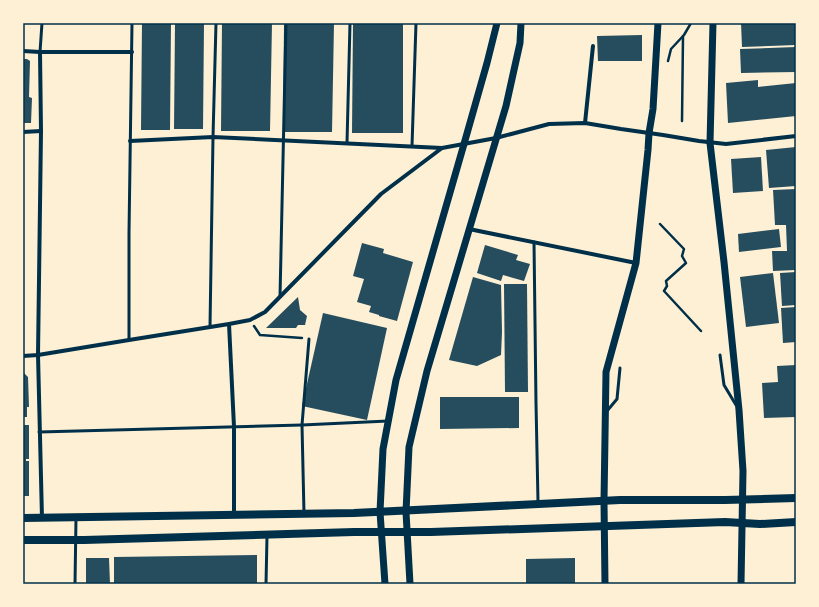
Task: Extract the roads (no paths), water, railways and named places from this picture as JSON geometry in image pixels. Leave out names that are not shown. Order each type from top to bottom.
[{"type":"main road","points":[[23,518],[234,516],[380,512],[604,501],[796,498]]},
{"type":"main road","points":[[23,540],[76,540],[267,534],[439,532],[725,522],[760,524],[796,522]]},
{"type":"street","points":[[385,584],[380,512],[383,449],[388,420],[396,380],[487,63],[497,23]]},
{"type":"street","points":[[410,584],[406,532],[409,447],[427,371],[506,106],[520,42],[521,23]]},
{"type":"street","points":[[605,584],[604,501],[606,372],[636,263],[652,109],[658,23]]},
{"type":"street","points":[[713,23],[710,143],[740,410],[743,471],[741,584]]},
{"type":"street","points":[[585,123],[593,46]]},
{"type":"street","points":[[23,51],[132,52]]},
{"type":"street","points":[[40,52],[41,131],[38,355],[42,518]]},
{"type":"street","points":[[130,141],[213,137],[442,148],[496,138],[549,124],[585,123],[710,143],[726,144],[796,136]]},
{"type":"street","points":[[23,132],[41,131]]},
{"type":"street","points":[[23,356],[38,355],[250,320],[265,312],[381,194],[442,148]]},
{"type":"street","points":[[469,229],[636,263]]},
{"type":"street","points":[[229,324],[234,427],[234,516]]},
{"type":"lane","points":[[40,52],[42,23]]},
{"type":"lane","points":[[129,340],[132,23]]},
{"type":"lane","points":[[210,327],[216,23]]},
{"type":"lane","points":[[280,297],[286,23]]},
{"type":"lane","points":[[347,143],[350,23]]},
{"type":"lane","points":[[412,146],[416,23]]},
{"type":"lane","points":[[534,242],[538,504]]},
{"type":"lane","points":[[304,514],[302,425],[309,339]]},
{"type":"lane","points":[[720,355],[724,386],[740,410]]},
{"type":"lane","points":[[605,414],[617,399],[620,368]]},
{"type":"lane","points":[[39,432],[302,425],[388,420]]},
{"type":"lane","points":[[75,584],[76,517]]},
{"type":"lane","points":[[266,584],[267,534]]}]
